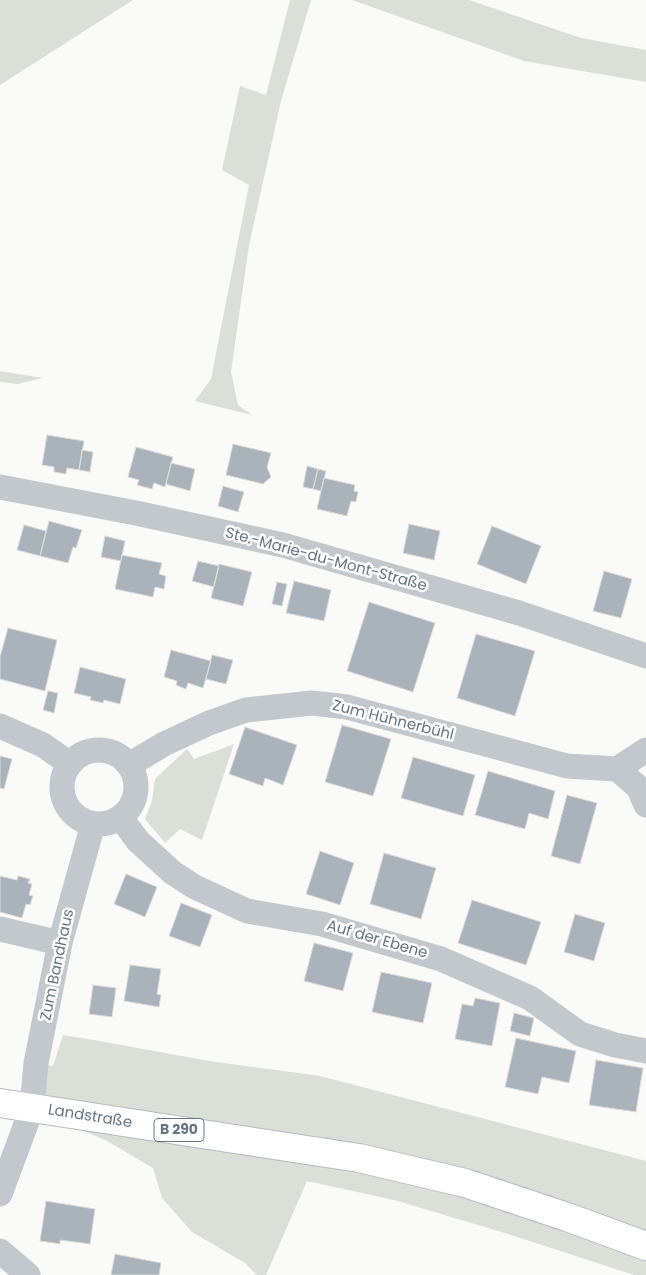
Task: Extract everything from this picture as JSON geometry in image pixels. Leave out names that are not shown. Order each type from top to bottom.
[{"type":"main road","name":"Landstraße","points":[[0,1103],[358,1158],[465,1184],[567,1217],[646,1246]]},
{"type":"street","name":"Ste.-Marie-du-Mont-Straße","points":[[0,487],[136,513],[284,545],[519,613],[646,656]]},
{"type":"street","name":"Zum Hühnerbühl","points":[[129,765],[164,744],[209,723],[246,710],[312,703],[347,706],[567,766],[617,768]]},
{"type":"street","points":[[0,726],[43,745],[70,764]]},
{"type":"street","points":[[100,750],[111,752],[121,757],[129,765],[136,783],[136,793],[128,811],[120,818],[112,822],[93,824],[80,820],[71,812],[64,800],[62,788],[64,775],[70,764],[78,756],[100,750]]},
{"type":"street","points":[[646,750],[617,768],[638,787],[646,805]]},
{"type":"street","name":"Auf der Ebene","points":[[120,818],[138,841],[173,873],[195,887],[247,911],[322,924],[440,959],[530,998],[580,1034],[615,1046],[646,1051]]},
{"type":"street","name":"Zum Bandhaus","points":[[0,1194],[32,1108],[36,1064],[60,943],[93,824]]},
{"type":"street","points":[[0,929],[60,943]]},
{"type":"street","points":[[0,1251],[28,1275]]},
{"type":"shaded area","points":[[0,0],[133,0],[0,85]]},
{"type":"shaded area","points":[[290,0],[311,0],[281,101],[249,245],[231,372],[238,405],[252,415],[195,401],[211,379],[249,185],[222,170],[240,86],[266,95]]},
{"type":"shaded area","points":[[352,0],[469,0],[581,38],[646,50],[646,82],[524,61]]},
{"type":"shaded area","points":[[0,371],[43,378],[18,384],[0,382]]},
{"type":"shaded area","points":[[234,744],[202,840],[180,829],[165,843],[145,819],[152,801],[155,779],[187,749],[194,759]]},
{"type":"shaded area","points":[[63,1035],[209,1061],[320,1076],[646,1161],[646,1275],[634,1275],[505,1233],[394,1200],[307,1181],[266,1275],[257,1275],[245,1263],[192,1232],[162,1198],[153,1168],[107,1141],[32,1108],[36,1063],[53,1066]]},
{"type":"building","points":[[47,435],[84,441],[79,470],[67,468],[66,474],[54,472],[54,467],[42,465]]},
{"type":"building","points":[[233,444],[271,453],[267,467],[271,477],[263,484],[226,475]]},
{"type":"building","points":[[136,447],[173,457],[165,487],[154,483],[152,489],[137,485],[139,480],[128,477]]},
{"type":"building","points":[[82,450],[93,452],[90,472],[79,470]]},
{"type":"building","points":[[171,463],[195,469],[190,491],[166,484]]},
{"type":"building","points":[[307,466],[318,469],[313,489],[303,487]]},
{"type":"building","points":[[318,469],[326,471],[321,491],[313,489]]},
{"type":"building","points":[[324,478],[355,485],[354,491],[358,492],[356,502],[351,501],[347,516],[317,509]]},
{"type":"building","points":[[223,486],[244,492],[238,512],[218,506]]},
{"type":"building","points":[[49,521],[82,530],[76,548],[73,547],[68,563],[40,556]]},
{"type":"building","points":[[409,524],[440,531],[434,560],[403,553]]},
{"type":"building","points":[[24,525],[46,531],[40,556],[17,550]]},
{"type":"building","points":[[492,526],[541,546],[526,584],[477,564]]},
{"type":"building","points":[[105,536],[125,541],[121,561],[101,557]]},
{"type":"building","points":[[122,555],[162,563],[159,574],[166,576],[164,589],[155,587],[153,597],[115,589]]},
{"type":"building","points":[[198,561],[219,566],[214,587],[192,581]]},
{"type":"building","points":[[219,564],[252,572],[243,606],[211,598]]},
{"type":"building","points":[[604,571],[632,579],[621,618],[593,611]]},
{"type":"building","points":[[294,581],[331,590],[324,621],[286,613]]},
{"type":"building","points":[[277,582],[287,584],[282,606],[272,604]]},
{"type":"building","points":[[369,602],[435,623],[413,692],[347,671]]},
{"type":"building","points":[[8,628],[57,640],[45,691],[0,679],[0,657]]},
{"type":"building","points":[[476,634],[535,651],[515,716],[457,698]]},
{"type":"building","points":[[171,650],[211,661],[203,688],[188,683],[186,689],[176,685],[177,681],[164,677]]},
{"type":"building","points":[[212,655],[233,660],[226,684],[206,679]]},
{"type":"building","points":[[80,667],[126,679],[120,704],[104,700],[103,703],[90,700],[91,697],[74,693]]},
{"type":"building","points":[[48,691],[58,693],[54,713],[43,710]]},
{"type":"building","points":[[342,725],[391,739],[373,796],[325,782]]},
{"type":"building","points":[[245,727],[297,745],[283,785],[265,778],[263,786],[229,774]]},
{"type":"building","points":[[0,756],[12,759],[4,789],[0,788]]},
{"type":"building","points":[[413,757],[475,775],[463,816],[401,798]]},
{"type":"building","points":[[488,771],[555,791],[548,819],[529,813],[525,829],[475,815]]},
{"type":"building","points":[[567,795],[597,803],[580,864],[551,856]]},
{"type":"building","points":[[320,851],[354,863],[340,905],[306,894]]},
{"type":"building","points":[[384,853],[436,868],[421,919],[370,904]]},
{"type":"building","points":[[126,874],[157,887],[145,917],[114,904]]},
{"type":"building","points":[[0,876],[17,880],[18,876],[30,879],[28,883],[32,884],[29,895],[33,896],[30,905],[26,904],[22,918],[0,912]]},
{"type":"building","points":[[472,900],[541,922],[526,965],[458,943]]},
{"type":"building","points":[[181,903],[212,915],[200,947],[169,936]]},
{"type":"building","points":[[575,914],[605,923],[594,961],[564,952]]},
{"type":"building","points":[[314,943],[353,953],[343,991],[304,981]]},
{"type":"building","points":[[130,965],[161,969],[157,994],[161,995],[159,1007],[124,1001]]},
{"type":"building","points":[[381,972],[432,983],[423,1023],[372,1012]]},
{"type":"building","points":[[93,985],[116,988],[112,1017],[89,1014]]},
{"type":"building","points":[[475,998],[500,1003],[492,1046],[455,1039],[462,1004],[473,1006]]},
{"type":"building","points":[[514,1013],[534,1018],[530,1036],[510,1031]]},
{"type":"building","points":[[516,1038],[576,1051],[569,1083],[542,1077],[538,1094],[505,1087]]},
{"type":"building","points":[[596,1060],[643,1068],[636,1112],[589,1105]]},
{"type":"building","points":[[46,1201],[95,1209],[90,1244],[60,1240],[60,1244],[40,1241]]},
{"type":"building","points":[[115,1254],[161,1263],[159,1275],[111,1275]]}]
